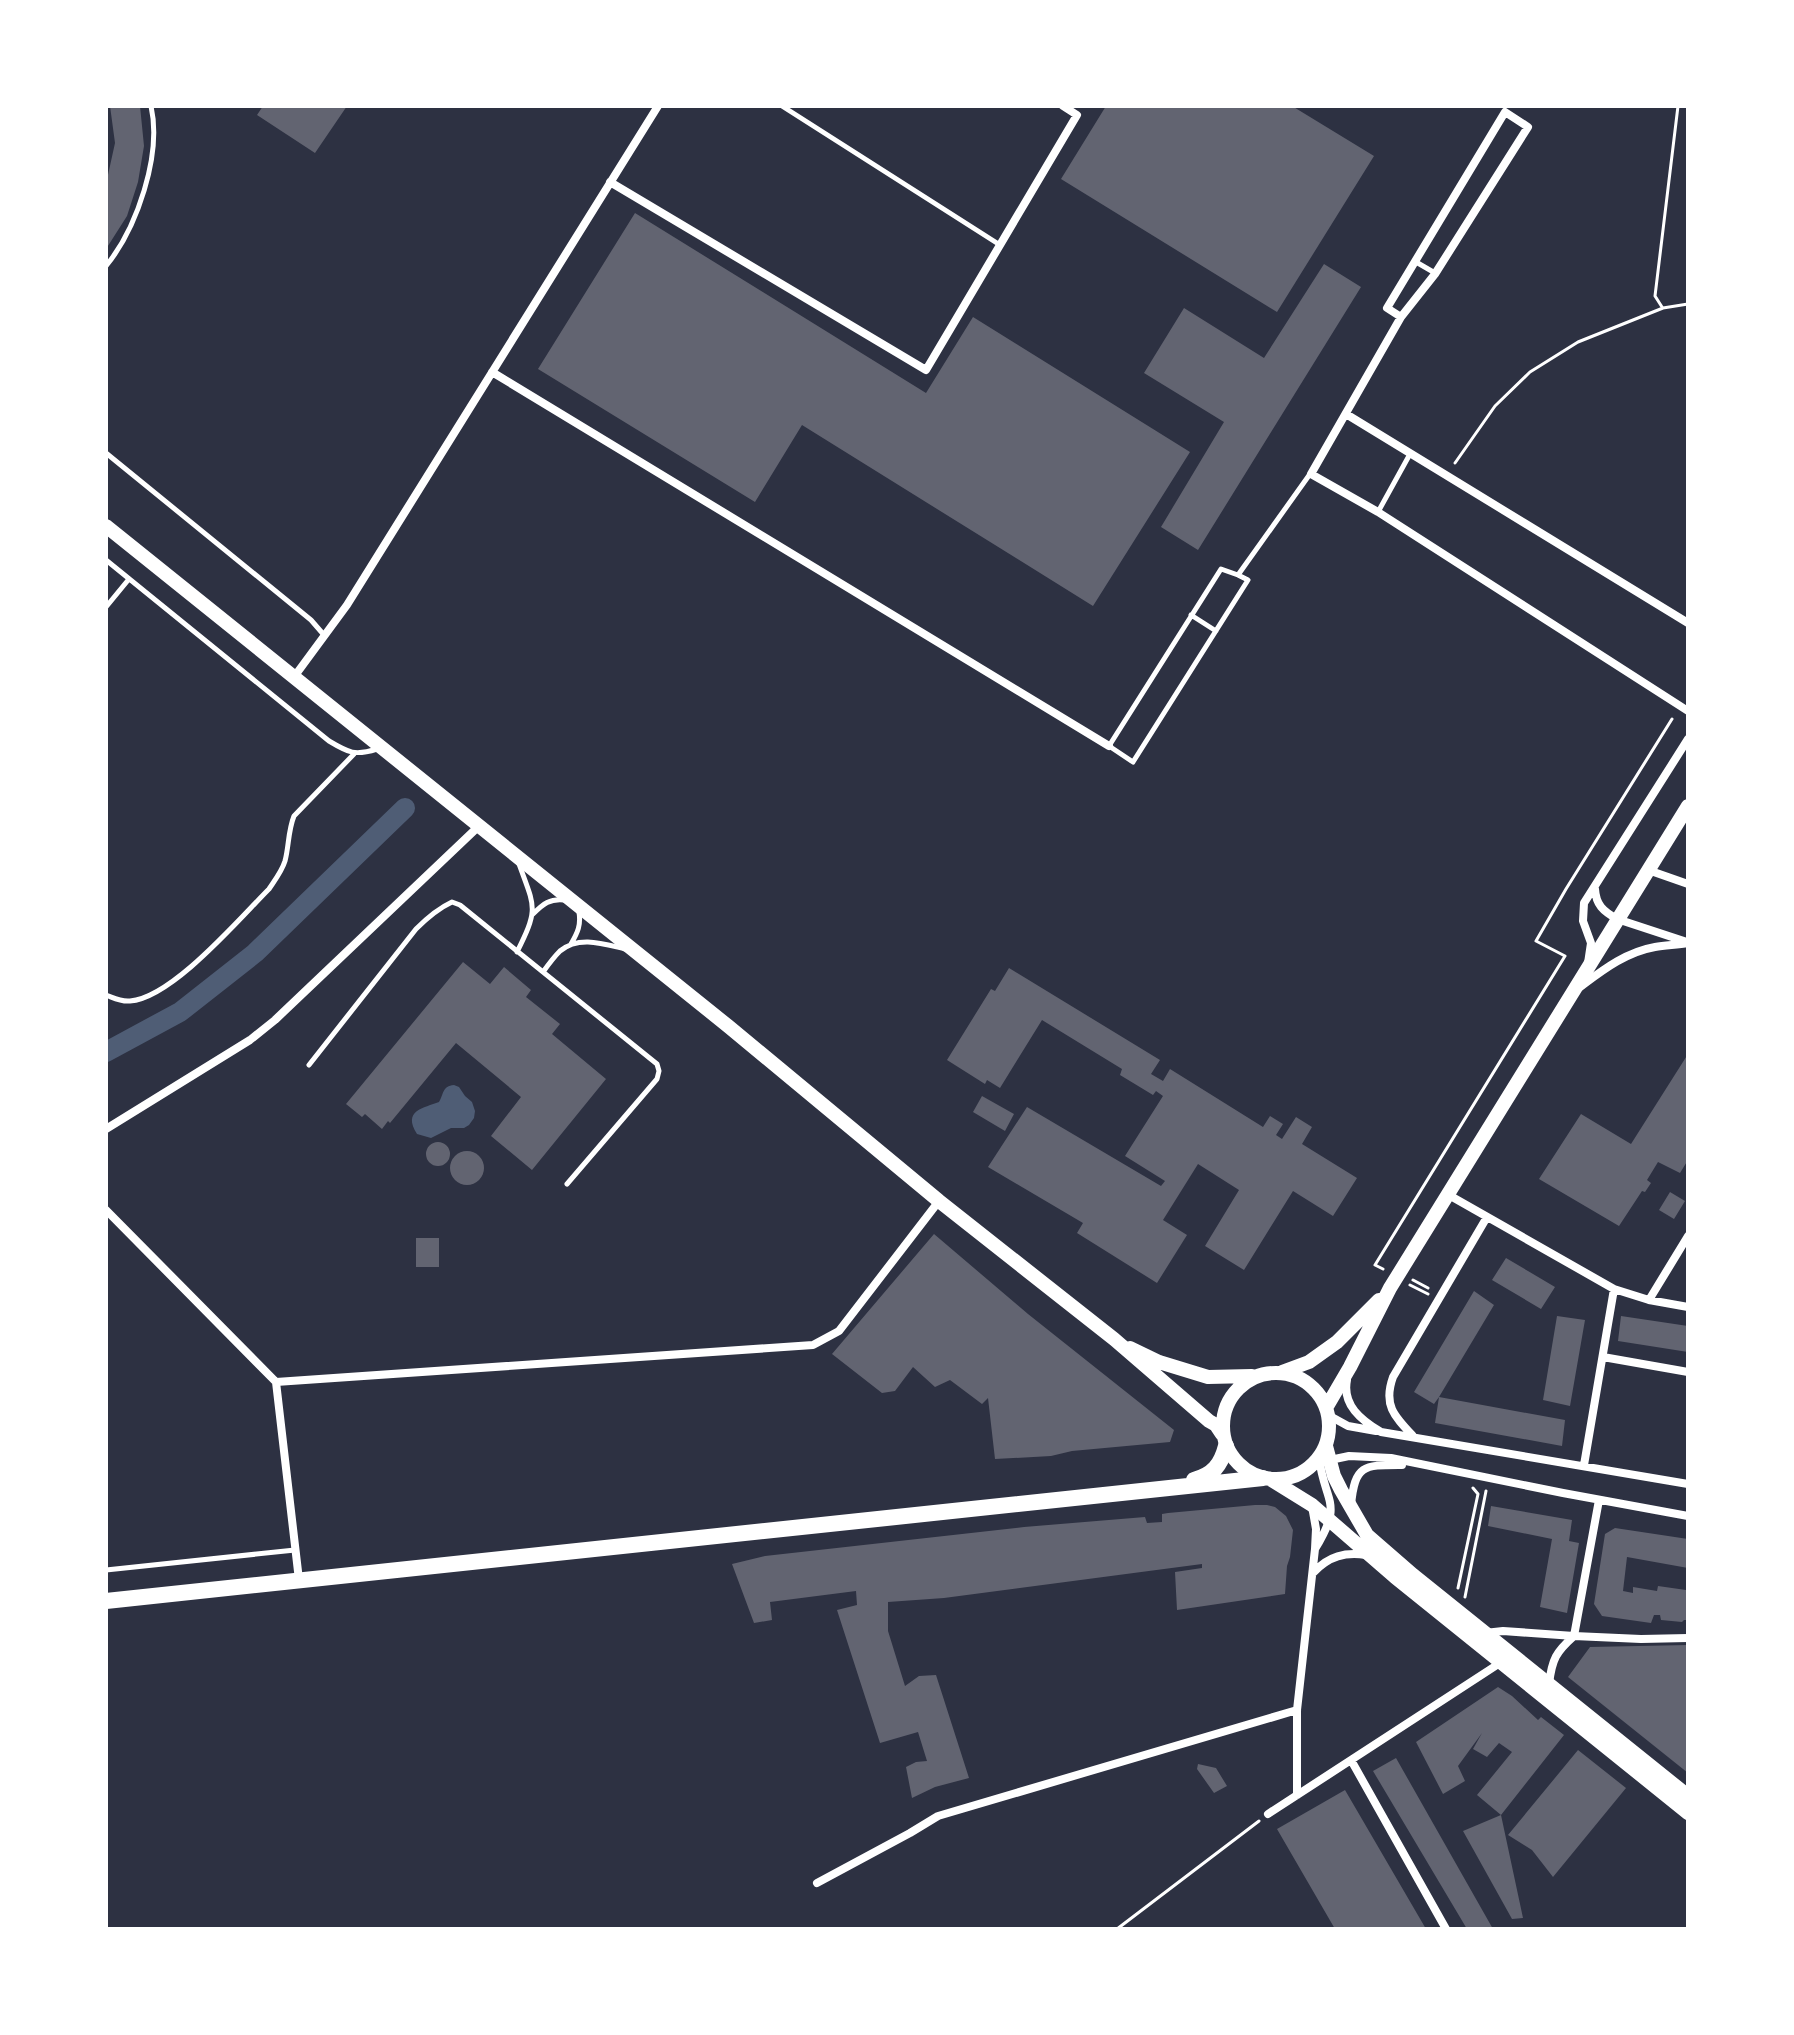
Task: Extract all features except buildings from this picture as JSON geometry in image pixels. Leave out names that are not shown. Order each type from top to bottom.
[{"type":"main road","points":[[106,526],[636,952],[939,1201],[1114,1339],[1216,1425],[1234,1460],[1243,1468],[1312,1505],[1500,1663],[1688,1813]]},
{"type":"main road","points":[[1327,1411],[1395,1279],[1688,806]]},
{"type":"main road","points":[[1282,1372],[1309,1362],[1337,1342],[1356,1325],[1395,1279]]},
{"type":"main road","points":[[106,1601],[1172,1487],[1283,1479],[1296,1475],[1321,1459],[1329,1432],[1327,1411],[1312,1386],[1299,1377],[1267,1372],[1208,1377],[1159,1362],[1114,1339]]},
{"type":"main road","points":[[1172,1487],[1204,1477],[1222,1460],[1225,1407],[1243,1382],[1256,1375]]},
{"type":"main road","points":[[1321,1459],[1367,1535],[1413,1575],[1462,1608],[1485,1633],[1688,1796]]},
{"type":"street","points":[[294,677],[355,593],[658,106]]},
{"type":"street","points":[[610,182],[926,370],[1077,115],[1063,106]]},
{"type":"street","points":[[1495,106],[1528,127],[1435,274],[1401,317],[1311,474],[1378,512],[1684,708]]},
{"type":"street","points":[[1401,317],[1387,308],[1505,112]]},
{"type":"street","points":[[492,372],[1109,746]]},
{"type":"street","points":[[1346,414],[1688,623]]},
{"type":"street","points":[[1588,967],[1591,943],[1583,921],[1584,903],[1688,739]]},
{"type":"street","points":[[106,1129],[250,1040],[275,1020],[479,826]]},
{"type":"street","points":[[1648,870],[1688,884]]},
{"type":"street","points":[[1595,887],[1596,901],[1608,914],[1688,943]]},
{"type":"street","points":[[1572,992],[1629,954],[1653,947],[1688,943]]},
{"type":"street","points":[[1447,1194],[1614,1289],[1649,1300],[1688,1307]]},
{"type":"street","points":[[276,1382],[813,1345],[839,1331],[939,1201]]},
{"type":"street","points":[[106,1210],[276,1382],[299,1580]]},
{"type":"street","points":[[1413,1437],[1390,1406],[1389,1388],[1487,1217]]},
{"type":"street","points":[[1649,1300],[1688,1236]]},
{"type":"street","points":[[1584,1465],[1614,1289]]},
{"type":"street","points":[[1603,1357],[1688,1372]]},
{"type":"street","points":[[1350,1367],[1346,1386],[1348,1401],[1364,1422],[1381,1432]]},
{"type":"street","points":[[1327,1411],[1348,1426],[1688,1484]]},
{"type":"street","points":[[1315,1549],[1330,1521],[1332,1505],[1321,1459],[1349,1456],[1373,1456],[1688,1516]]},
{"type":"street","points":[[1350,1509],[1353,1486],[1357,1475],[1364,1469],[1384,1465],[1421,1465]]},
{"type":"street","points":[[1549,1684],[1552,1660],[1574,1636],[1599,1500]]},
{"type":"street","points":[[1297,1795],[1297,1710],[1315,1549],[1312,1505]]},
{"type":"street","points":[[1313,1572],[1322,1563],[1340,1555],[1372,1556]]},
{"type":"street","points":[[1485,1633],[1503,1631],[1641,1639],[1688,1638]]},
{"type":"street","points":[[1268,1814],[1500,1663]]},
{"type":"street","points":[[817,1883],[938,1816],[1297,1710]]},
{"type":"street","points":[[1351,1760],[1446,1929]]},
{"type":"lane","points":[[106,266],[135,219],[147,181],[153,144],[151,106]]},
{"type":"lane","points":[[782,106],[1001,245]]},
{"type":"lane","points":[[1415,262],[1435,274]]},
{"type":"lane","points":[[106,453],[311,620],[325,636]]},
{"type":"lane","points":[[1378,512],[1410,454]]},
{"type":"lane","points":[[1238,575],[1311,474]]},
{"type":"lane","points":[[106,560],[329,741],[354,754],[381,747]]},
{"type":"lane","points":[[1221,569],[1248,580],[1133,762],[1109,746],[1221,569]]},
{"type":"lane","points":[[106,607],[129,579]]},
{"type":"lane","points":[[1191,615],[1216,631]]},
{"type":"lane","points":[[106,995],[117,1000],[139,999],[162,989],[184,973],[269,889],[285,862],[294,816],[354,754]]},
{"type":"lane","points":[[516,856],[533,901],[531,925],[517,952]]},
{"type":"lane","points":[[533,914],[552,900],[562,899],[576,904],[580,924],[571,945]]},
{"type":"lane","points":[[309,1065],[416,929],[443,906],[452,902],[460,905],[657,1064],[657,1079],[567,1184]]},
{"type":"lane","points":[[543,972],[560,951],[571,945],[600,943],[636,952]]},
{"type":"lane","points":[[106,1570],[295,1550]]},
{"type":"path","points":[[1663,308],[1655,296],[1678,106]]},
{"type":"path","points":[[1446,476],[1495,406],[1530,372],[1578,342],[1663,308],[1688,304]]},
{"type":"path","points":[[1439,1298],[1395,1279],[1375,1265],[1565,956],[1536,941],[1566,889],[1684,708]]},
{"type":"path","points":[[1462,1608],[1456,1597],[1478,1494],[1472,1487],[1475,1475]]},
{"type":"path","points":[[1462,1608],[1488,1478]]},
{"type":"path","points":[[1117,1929],[1268,1814]]},
{"type":"water","points":[[454,1085],[472,1102],[475,1111],[469,1125],[451,1128],[431,1138],[417,1134],[413,1115],[421,1108],[439,1102],[445,1089]]},
{"type":"waterway","points":[[106,1052],[180,1012],[255,953],[405,808]]}]
